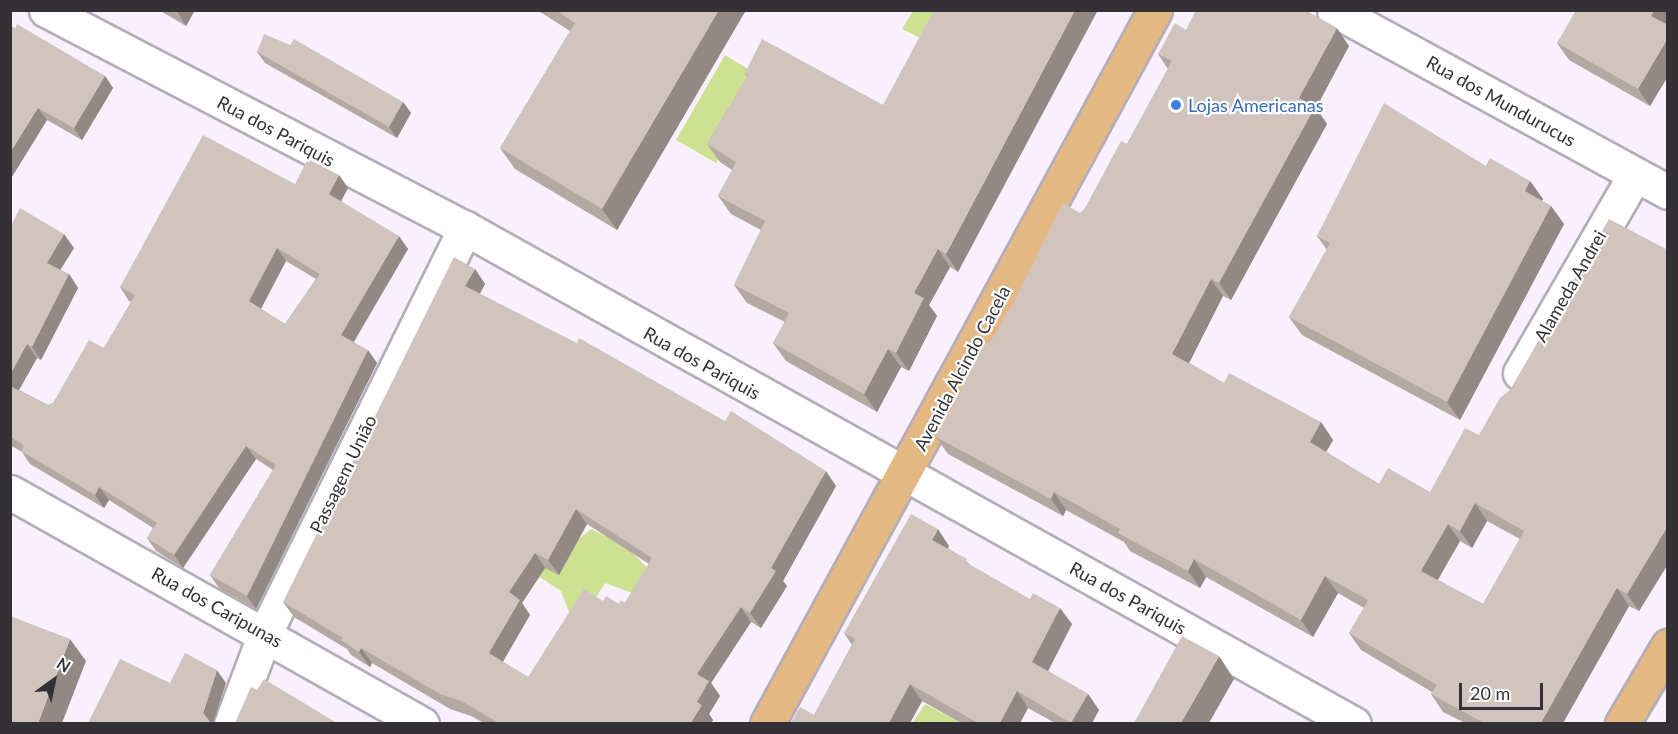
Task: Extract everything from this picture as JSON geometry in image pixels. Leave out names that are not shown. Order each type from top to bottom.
[{"type":"main road","name":"Avenida Alcindo Cacela","points":[[767,723],[905,474],[1155,10]]},
{"type":"main road","points":[[1622,723],[1668,646]]},
{"type":"street","name":"Rua dos Pariquis","points":[[46,10],[465,228],[1354,723]]},
{"type":"street","name":"Rua dos Mundurucus","points":[[1334,10],[1668,192]]},
{"type":"street","name":"Alameda Andrei","points":[[1506,398],[1635,175]]},
{"type":"street","name":"Passagem União","points":[[231,723],[265,633],[465,228]]},
{"type":"street","name":"Rua dos Caripunas","points":[[10,492],[422,723]]},
{"type":"green space","points":[[913,11],[949,11],[930,43],[902,29]]},
{"type":"green space","points":[[725,55],[765,79],[716,163],[676,140]]},
{"type":"green space","points":[[591,529],[625,546],[651,571],[641,596],[605,583],[582,620],[569,612],[561,591],[535,574]]},
{"type":"green space","points":[[925,704],[961,723],[912,724]]},
{"type":"building","points":[[556,10],[719,10],[602,209],[500,148],[575,23]]},
{"type":"building","points":[[934,10],[1075,10],[946,254],[938,249],[914,293],[924,298],[896,353],[888,349],[864,394],[773,343],[789,313],[734,285],[765,221],[718,196],[736,162],[707,144],[748,75],[745,73],[762,39],[883,105]]},
{"type":"building","points":[[1196,10],[1305,10],[1337,28],[1299,98],[1315,107],[1219,283],[1211,279],[1172,354],[1224,383],[1229,373],[1321,422],[1310,442],[1379,484],[1388,468],[1430,492],[1465,428],[1479,435],[1500,398],[1510,390],[1609,219],[1668,250],[1668,526],[1627,594],[1617,588],[1541,723],[1484,723],[1431,694],[1437,685],[1349,633],[1368,600],[1325,576],[1301,620],[1194,559],[1188,571],[1118,533],[1120,529],[1054,492],[1051,499],[936,437],[986,342],[989,344],[1015,300],[1063,203],[1080,213],[1084,210],[1121,141],[1127,144],[1172,61],[1158,54],[1175,23],[1186,30]],"holes":[[[1475,503],[1524,531],[1483,604],[1421,571],[1448,524],[1460,531]]]},
{"type":"building","points":[[1576,10],[1654,10],[1651,16],[1668,25],[1668,38],[1638,89],[1557,43]]},
{"type":"building","points":[[17,24],[105,76],[74,128],[38,108],[10,153],[10,26],[15,29]]},
{"type":"building","points":[[264,34],[290,45],[294,39],[403,102],[389,127],[257,52]]},
{"type":"building","points":[[1384,103],[1486,166],[1490,158],[1530,181],[1525,191],[1551,206],[1447,402],[1289,317],[1330,243],[1317,236]]},
{"type":"building","points":[[203,135],[295,184],[308,159],[339,175],[329,194],[399,236],[341,335],[368,350],[247,596],[210,575],[276,465],[246,446],[174,555],[147,538],[157,523],[99,487],[95,495],[21,451],[24,445],[10,437],[10,386],[48,405],[53,403],[89,340],[104,348],[135,295],[120,287]],"holes":[[[277,248],[320,274],[285,324],[249,301]]]},
{"type":"building","points":[[20,208],[64,234],[47,263],[69,274],[32,347],[27,344],[10,375],[10,228]]},
{"type":"building","points":[[454,257],[475,269],[465,286],[577,343],[579,338],[725,421],[731,411],[826,471],[771,568],[776,571],[750,613],[741,607],[697,674],[709,681],[697,702],[702,705],[691,723],[499,723],[461,701],[440,694],[361,648],[359,652],[341,640],[343,638],[283,602]],"holes":[[[576,509],[652,558],[625,603],[621,600],[619,604],[606,596],[603,601],[584,589],[528,677],[489,653],[520,600],[509,592],[535,553],[548,560]]]},
{"type":"building","points":[[911,514],[938,529],[932,540],[967,559],[965,562],[1030,599],[1033,593],[1060,608],[1032,662],[1088,694],[1071,723],[1017,691],[1000,723],[978,723],[910,684],[889,723],[791,723],[800,707],[814,715],[855,639],[844,633]]},
{"type":"building","points":[[10,616],[70,639],[38,723],[10,723]]},
{"type":"building","points":[[1182,636],[1219,656],[1181,723],[1134,723]]},
{"type":"building","points":[[185,653],[217,670],[203,713],[211,723],[88,723],[120,659],[170,683]]},
{"type":"building","points":[[264,679],[337,723],[235,723],[251,687],[257,690]]},
{"type":"place","name":"Lojas Americanas","points":[[1176,105]]}]
